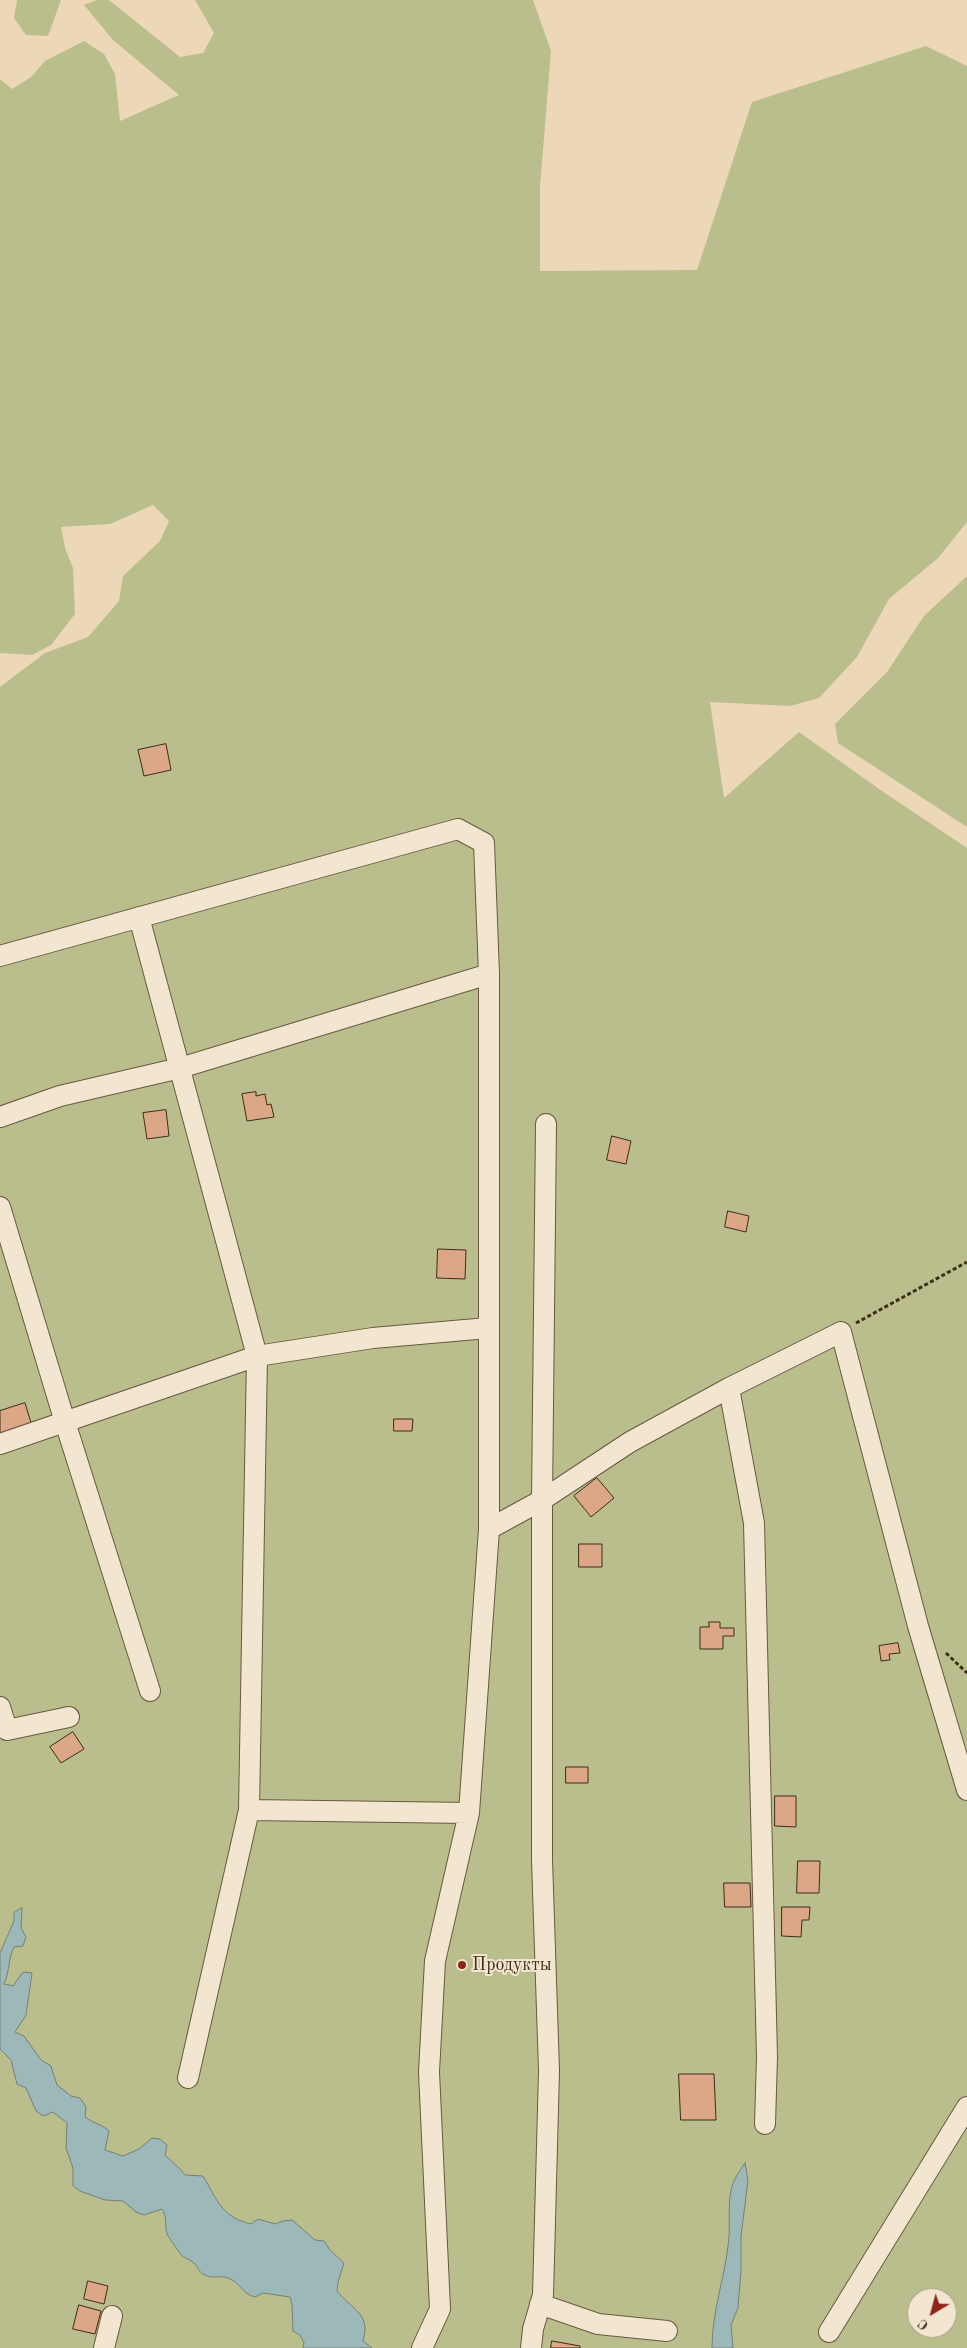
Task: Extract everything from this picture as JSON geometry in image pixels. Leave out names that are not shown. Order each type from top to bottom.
[{"type":"street","points":[[0,956],[458,829],[484,843],[489,974],[489,1528],[469,1813],[435,1961],[429,2072],[440,2308],[422,2348]]},
{"type":"street","points":[[139,917],[257,1356],[249,1810],[188,2078]]},
{"type":"street","points":[[0,1117],[60,1096],[180,1068],[489,974]]},
{"type":"street","points":[[531,2348],[533,2329],[543,2294],[549,2071],[542,1860],[542,1500],[546,1124]]},
{"type":"street","points":[[0,1207],[64,1422],[150,1691]]},
{"type":"street","points":[[0,1444],[257,1356],[373,1338],[488,1328]]},
{"type":"street","points":[[489,1528],[542,1500],[630,1442],[728,1388],[841,1332],[918,1626],[967,1790]]},
{"type":"street","points":[[728,1388],[754,1523],[767,2057],[766,2124]]},
{"type":"street","points":[[0,1707],[7,1730],[69,1717]]},
{"type":"street","points":[[249,1810],[469,1813]]},
{"type":"street","points":[[829,2332],[967,2107]]},
{"type":"street","points":[[540,2304],[598,2324],[667,2331]]},
{"type":"street","points":[[104,2348],[112,2316]]},
{"type":"path","points":[[841,1332],[967,1262]]},
{"type":"green space","points":[[17,0],[61,0],[48,36],[26,35],[14,18]]},
{"type":"green space","points":[[97,0],[109,0],[180,57],[203,53],[214,33],[195,0],[533,0],[551,51],[540,187],[540,271],[697,270],[752,102],[926,46],[967,66],[967,522],[938,558],[889,599],[857,657],[819,698],[790,706],[710,702],[724,798],[799,732],[967,848],[967,2348],[0,2348],[0,687],[45,653],[88,637],[119,601],[123,576],[160,541],[169,521],[153,505],[110,524],[61,527],[65,548],[73,568],[75,614],[51,645],[32,655],[0,653],[0,79],[12,89],[31,77],[45,61],[84,41],[104,54],[115,74],[120,121],[179,95],[113,40],[84,5]]},
{"type":"green space","points":[[967,576],[967,827],[838,743],[835,724],[887,672],[924,616]]},
{"type":"water","points":[[22,1908],[21,1928],[26,1937],[23,1946],[14,1947],[4,1984],[13,1986],[23,1972],[32,1973],[26,2015],[15,2032],[24,2036],[41,2060],[51,2066],[57,2085],[71,2096],[80,2098],[86,2107],[85,2117],[109,2131],[105,2150],[123,2156],[139,2149],[152,2138],[160,2139],[167,2145],[165,2155],[185,2175],[203,2176],[221,2206],[233,2217],[251,2224],[258,2219],[275,2224],[292,2220],[315,2240],[324,2241],[330,2250],[344,2263],[337,2291],[363,2318],[365,2332],[363,2341],[372,2348],[303,2348],[304,2343],[300,2335],[293,2331],[290,2297],[263,2293],[255,2297],[228,2278],[210,2277],[201,2273],[193,2263],[182,2256],[168,2236],[165,2215],[162,2209],[144,2215],[136,2212],[123,2201],[105,2200],[80,2191],[73,2186],[73,2168],[66,2148],[67,2123],[53,2112],[43,2116],[36,2111],[26,2088],[17,2084],[11,2060],[0,2049],[0,1953],[14,1921],[14,1913]]},
{"type":"water","points":[[745,2163],[748,2181],[741,2236],[738,2308],[731,2325],[733,2348],[712,2348],[714,2320],[729,2237],[731,2190],[735,2179]]},
{"type":"building","points":[[166,744],[171,770],[144,776],[138,750]]},
{"type":"building","points":[[256,1092],[256,1096],[265,1094],[267,1105],[271,1104],[274,1117],[247,1121],[242,1094]]},
{"type":"building","points":[[166,1110],[169,1136],[147,1139],[143,1113]]},
{"type":"building","points":[[612,1136],[631,1141],[626,1164],[607,1160]]},
{"type":"building","points":[[728,1211],[749,1216],[746,1232],[725,1227]]},
{"type":"building","points":[[438,1249],[466,1250],[465,1279],[437,1278]]},
{"type":"building","points":[[25,1403],[32,1426],[0,1437],[0,1411]]},
{"type":"building","points":[[394,1419],[413,1419],[412,1431],[394,1431]]},
{"type":"building","points":[[597,1478],[614,1498],[591,1517],[574,1496]]},
{"type":"building","points":[[579,1544],[602,1544],[602,1567],[579,1567]]},
{"type":"building","points":[[709,1622],[720,1622],[720,1628],[734,1628],[734,1636],[723,1636],[723,1649],[700,1649],[700,1627],[709,1627]]},
{"type":"building","points":[[898,1643],[900,1653],[889,1654],[890,1660],[881,1661],[879,1646]]},
{"type":"building","points":[[73,1732],[84,1749],[61,1763],[50,1747]]},
{"type":"building","points":[[566,1767],[588,1767],[588,1783],[566,1783]]},
{"type":"building","points":[[775,1796],[796,1796],[796,1827],[775,1826]]},
{"type":"building","points":[[798,1861],[820,1861],[819,1893],[797,1893]]},
{"type":"building","points":[[724,1883],[750,1883],[751,1907],[725,1907]]},
{"type":"building","points":[[782,1907],[810,1907],[809,1920],[802,1920],[801,1937],[782,1936]]},
{"type":"building","points":[[679,2074],[714,2074],[716,2120],[681,2120]]},
{"type":"building","points":[[88,2281],[108,2286],[104,2304],[84,2299]]},
{"type":"building","points":[[79,2305],[101,2311],[95,2334],[73,2329]]},
{"type":"building","points":[[552,2341],[580,2346],[580,2348],[551,2348]]},
{"type":"place","name":"Продукты","points":[[462,1965]]}]
